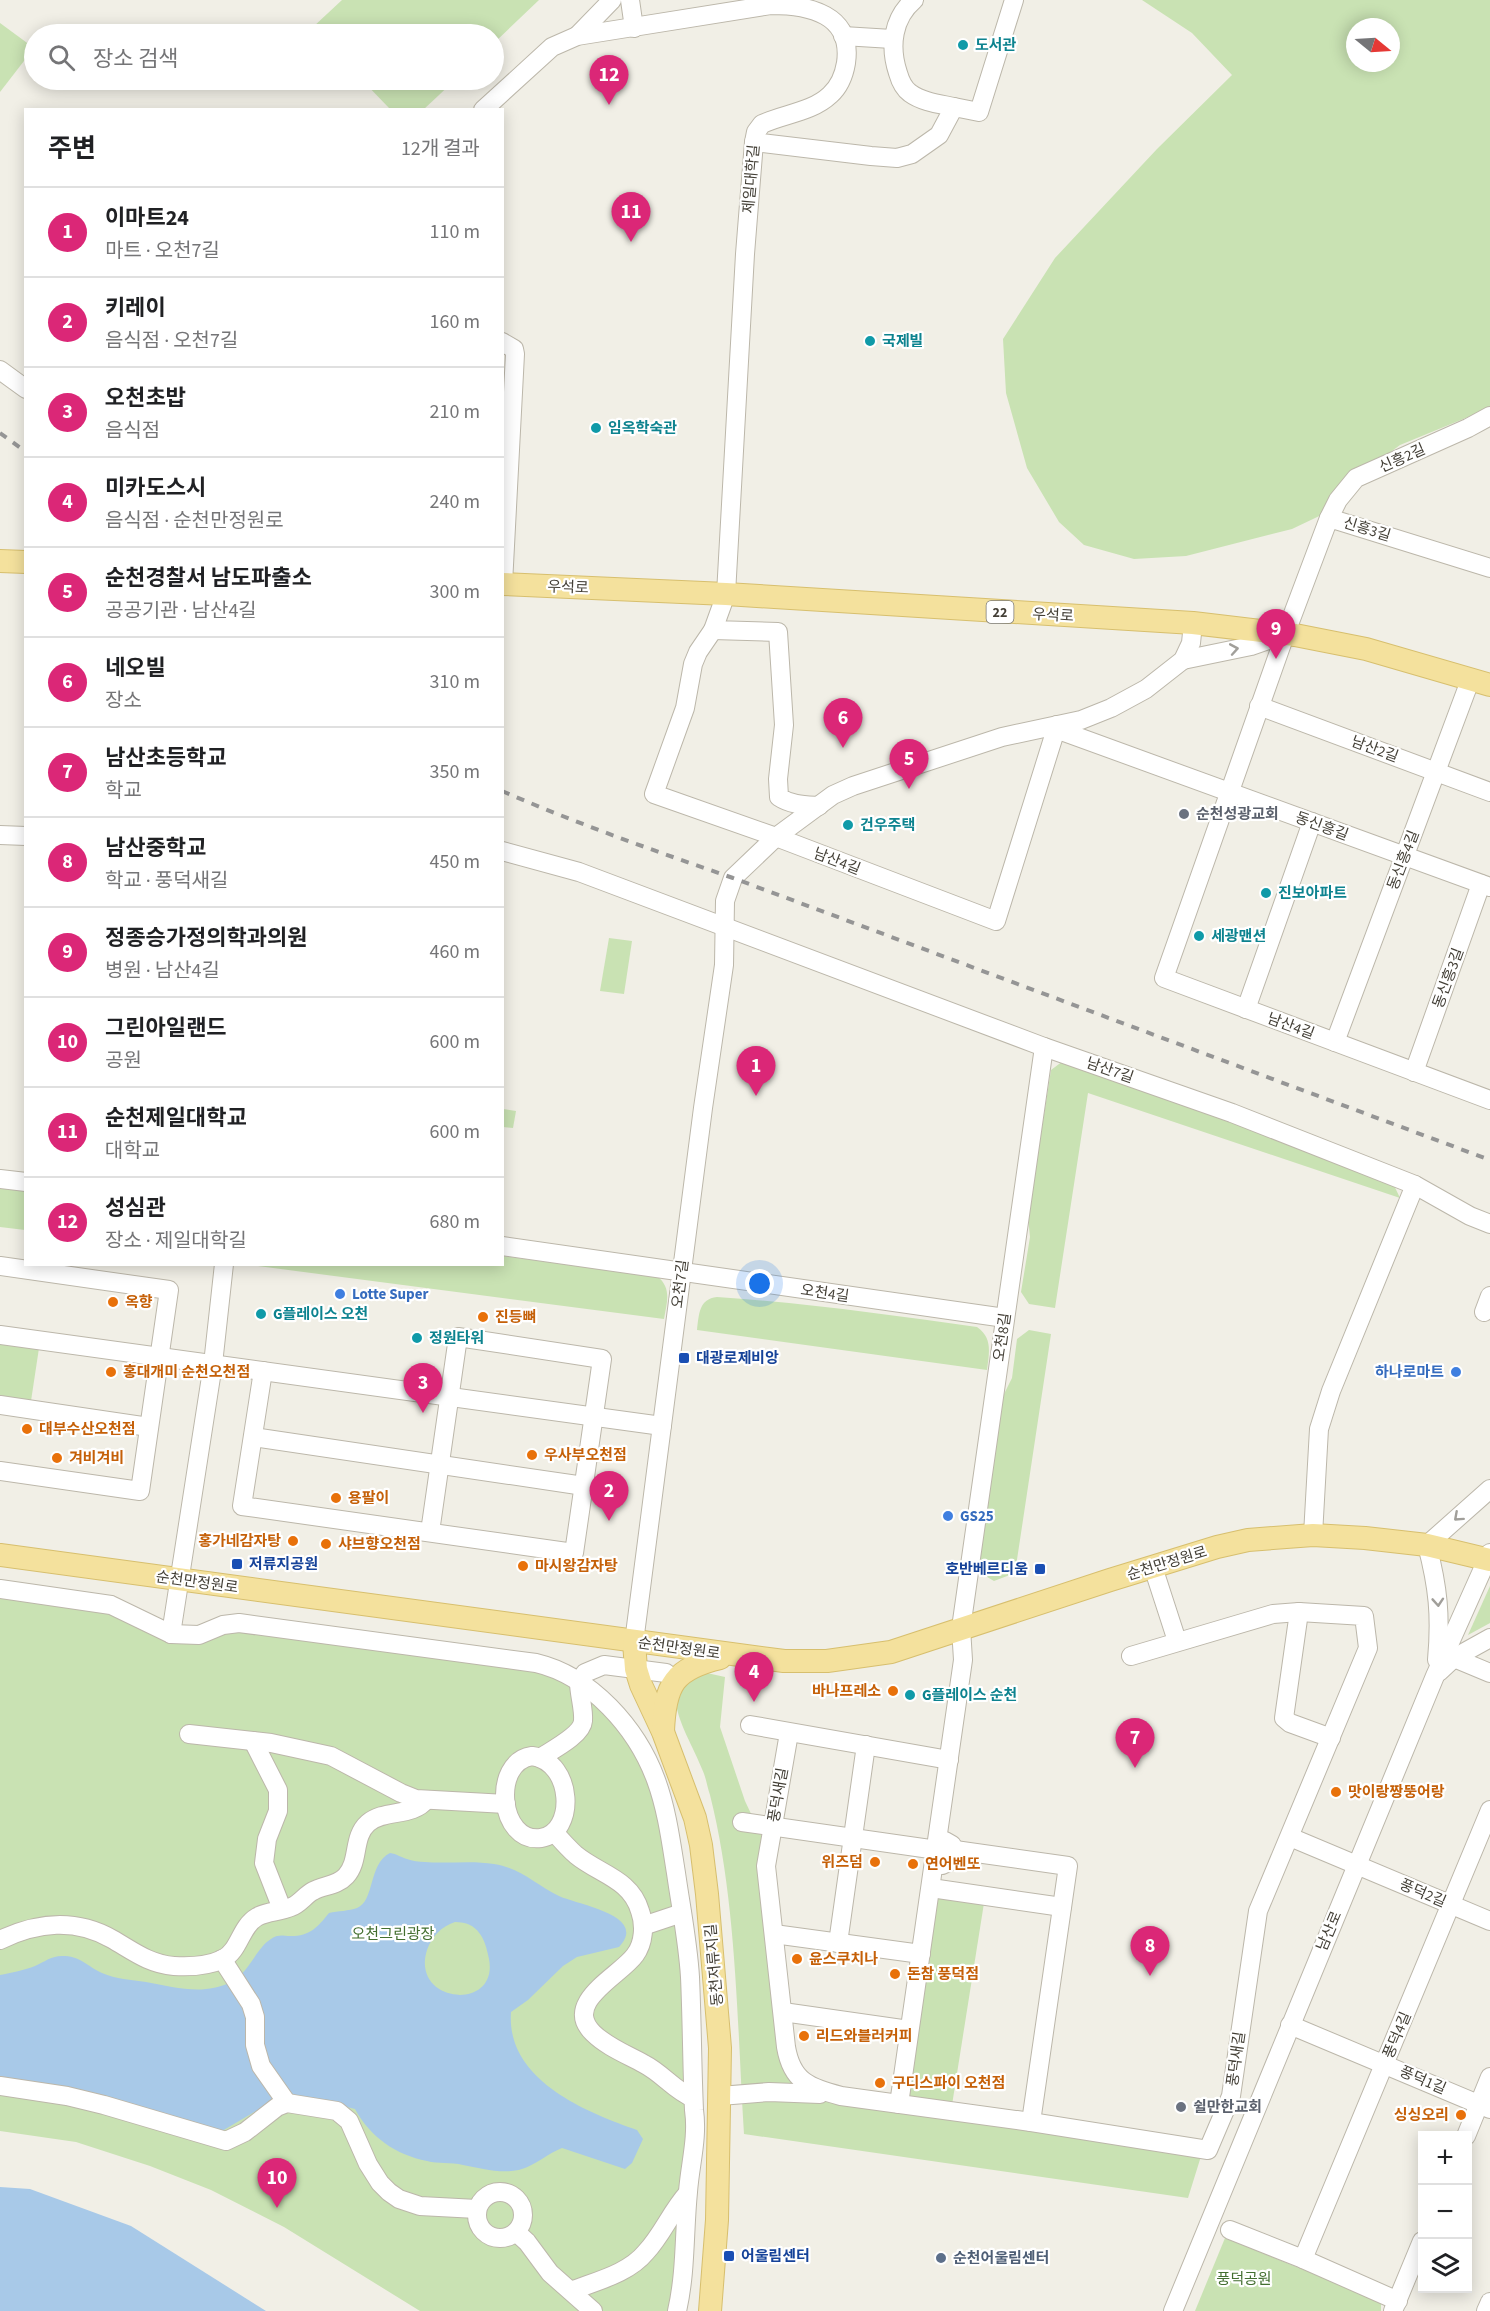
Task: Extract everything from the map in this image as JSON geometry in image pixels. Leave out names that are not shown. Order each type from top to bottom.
[{"type":"main road","points":[[0,561],[24,562]]},
{"type":"main road","name":"우석로","points":[[504,584],[726,594],[1193,623],[1285,634],[1366,649],[1480,681]]},
{"type":"main road","name":"순천만정원로","points":[[0,1555],[784,1661],[827,1661],[891,1652],[1153,1567],[1248,1540],[1313,1535],[1365,1538],[1427,1545],[1489,1557]]},
{"type":"main road","name":"동천저류지길","points":[[634,1642],[636,1669],[686,1791],[701,1845],[716,1982],[720,2048],[717,2220],[709,2307]]},
{"type":"main road","points":[[663,1732],[664,1706],[675,1681],[682,1672],[690,1667],[733,1655]]},
{"type":"street","points":[[577,36],[612,0]]},
{"type":"street","points":[[630,0],[634,28]]},
{"type":"street","points":[[914,0],[905,8],[892,39],[897,70],[903,85],[910,93],[931,102],[979,112],[1014,0]]},
{"type":"street","points":[[485,108],[552,47],[577,36],[771,5],[802,4],[830,18],[839,27],[843,36],[892,39]]},
{"type":"street","name":"제일대학길","points":[[713,630],[726,594],[753,142],[762,124],[808,108],[830,95],[840,83],[845,69],[847,53],[843,36]]},
{"type":"street","points":[[753,142],[897,158],[912,154],[939,135],[954,107]]},
{"type":"street","points":[[504,343],[514,349],[515,354],[507,421],[504,529]]},
{"type":"street","points":[[0,370],[24,388]]},
{"type":"street","name":"신흥2길","points":[[1329,518],[1347,487],[1356,478],[1490,416]]},
{"type":"street","name":"신흥3길","points":[[1285,634],[1329,518],[1490,567]]},
{"type":"street","points":[[1183,660],[1191,643],[1193,623]]},
{"type":"street","points":[[713,630],[778,632],[784,725],[778,778],[779,797],[800,805],[819,806]]},
{"type":"street","name":"남산4길","points":[[713,630],[693,664],[685,708],[654,794],[776,837],[996,921],[1057,727]]},
{"type":"street","points":[[1183,660],[1251,646],[1285,634]]},
{"type":"street","name":"남산4길","points":[[1285,634],[1164,978],[1490,1100]]},
{"type":"street","name":"오천7길","points":[[634,1642],[724,965],[725,901],[733,878],[776,837],[834,795],[863,783],[1002,737],[1057,727],[1095,715],[1146,689],[1183,660]]},
{"type":"street","name":"동신흥4길","points":[[1335,1042],[1436,772],[1480,681]]},
{"type":"street","name":"남산2길","points":[[1259,706],[1490,792]]},
{"type":"street","name":"동신흥길","points":[[1057,727],[1486,886]]},
{"type":"street","points":[[1246,1009],[1312,822]]},
{"type":"street","points":[[0,836],[24,836]]},
{"type":"street","name":"남산7길","points":[[504,851],[579,872],[725,925],[1044,1047],[1232,1113],[1414,1185],[1470,1216],[1490,1224]]},
{"type":"street","name":"동신흥3길","points":[[1414,1072],[1486,886]]},
{"type":"street","name":"오천8길","points":[[961,1628],[1044,1047]]},
{"type":"street","points":[[0,1179],[24,1182]]},
{"type":"street","points":[[1313,1535],[1319,1429],[1331,1391],[1414,1185]]},
{"type":"street","name":"오천4길","points":[[504,1246],[1005,1318]]},
{"type":"street","points":[[0,1266],[169,1290],[140,1491],[0,1471]]},
{"type":"street","points":[[171,1634],[213,1364],[224,1266]]},
{"type":"street","points":[[0,1335],[662,1426]]},
{"type":"street","points":[[263,1371],[242,1506],[574,1553],[602,1359],[458,1337],[430,1532]]},
{"type":"street","points":[[0,1405],[149,1426]]},
{"type":"street","points":[[253,1437],[584,1486]]},
{"type":"street","points":[[1435,1676],[1440,1626],[1437,1585],[1427,1545],[1490,1489]]},
{"type":"street","name":"남산로","points":[[1173,2311],[1435,1676],[1489,1557]]},
{"type":"street","points":[[1153,1567],[1177,1641]]},
{"type":"street","points":[[0,1589],[111,1605],[171,1634],[199,1635],[223,1625],[239,1623],[536,1663],[555,1669],[579,1682],[619,1718],[639,1747],[655,1779],[666,1813],[690,1977],[693,2098],[696,2127],[687,2194],[683,2278],[677,2311]]},
{"type":"street","points":[[1299,1612],[1284,1718],[1290,1723],[1331,1738]]},
{"type":"street","name":"풍덕새길","points":[[789,1733],[766,1866],[786,2047],[792,2069],[811,2087],[841,2096],[1031,2122],[1208,2150],[1231,2096],[1258,1911],[1368,1648],[1364,1616],[1299,1612],[1273,1614],[1131,1656]]},
{"type":"street","points":[[899,2104],[931,1888],[945,1850],[949,1760],[963,1660],[961,1628]]},
{"type":"street","points":[[1435,1676],[1454,1658],[1490,1638]]},
{"type":"street","points":[[1454,1658],[1490,1673]]},
{"type":"street","points":[[540,1758],[575,1735],[582,1727],[579,1682],[585,1673],[604,1665],[666,1673],[675,1681]]},
{"type":"street","points":[[750,1725],[949,1760]]},
{"type":"street","points":[[189,1734],[253,1741],[331,1756],[401,1794],[426,1800],[506,1804]]},
{"type":"street","points":[[253,1741],[278,1790],[278,1811],[267,1839],[264,1863],[282,1909]]},
{"type":"street","points":[[838,1943],[866,1745]]},
{"type":"street","points":[[526,1757],[540,1758],[554,1767],[565,1788],[565,1805],[554,1832],[539,1838],[527,1836],[514,1824],[506,1804],[506,1786],[513,1769],[526,1757]]},
{"type":"street","points":[[0,1940],[38,1926],[68,1924],[98,1932],[140,1957],[165,1965],[190,1967],[222,1959],[233,1949],[251,1921],[263,1914],[291,1907],[311,1891],[336,1883],[347,1876],[353,1863],[359,1837],[368,1822],[388,1814],[418,1807],[426,1800]]},
{"type":"street","name":"풍덕4길","points":[[1303,2259],[1490,1810]]},
{"type":"street","points":[[742,1822],[1068,1866],[1031,2122]]},
{"type":"street","points":[[554,1832],[577,1855],[609,1874],[629,1890],[640,1909],[643,1926],[635,1954],[591,1996],[586,2005],[585,2020],[592,2032],[600,2039],[650,2067],[693,2098]]},
{"type":"street","name":"풍덕2길","points":[[1290,1837],[1490,1921]]},
{"type":"street","points":[[931,1888],[1062,1907]]},
{"type":"street","points":[[643,1926],[682,1913]]},
{"type":"street","points":[[774,1934],[921,1954]]},
{"type":"street","points":[[222,1959],[242,1988],[253,2010],[255,2045],[261,2066],[287,2103]]},
{"type":"street","points":[[783,2012],[909,2030]]},
{"type":"street","name":"풍덕1길","points":[[1290,2025],[1484,2106]]},
{"type":"street","points":[[774,2092],[787,2083],[792,2069]]},
{"type":"street","points":[[1469,2131],[1484,2106],[1490,2077]]},
{"type":"street","points":[[0,2086],[134,2112],[226,2141],[244,2132],[270,2112],[287,2103],[342,2113],[349,2121],[368,2164],[380,2183],[399,2199],[420,2206],[477,2209]]},
{"type":"street","points":[[720,2096],[774,2092],[841,2096]]},
{"type":"street","points":[[501,2191],[515,2197],[523,2210],[523,2218],[516,2232],[502,2239],[488,2235],[478,2224],[477,2209],[486,2196],[501,2191]]},
{"type":"street","points":[[571,2291],[627,2268],[639,2260],[648,2251],[687,2194]]},
{"type":"street","points":[[1230,2230],[1303,2259],[1395,2306],[1418,2251]]},
{"type":"street","points":[[516,2232],[527,2242],[550,2273],[593,2311]]},
{"type":"street","points":[[1486,2311],[1490,2302]]},
{"type":"green space","points":[[342,0],[539,0],[504,33],[504,24],[316,24]]},
{"type":"green space","points":[[1142,0],[1490,0],[1490,408],[1400,445],[1356,478],[1334,509],[1292,529],[1186,556],[1134,559],[1084,545],[1059,522],[1027,468],[1006,393],[1003,339],[1055,258],[1157,149],[1232,75],[1192,33]]},
{"type":"green space","points":[[0,23],[24,41],[24,61],[0,92]]},
{"type":"green space","points":[[372,90],[444,90],[425,108],[389,108]]},
{"type":"green space","points":[[609,938],[632,941],[624,994],[600,991]]},
{"type":"green space","points":[[1063,1061],[1391,1179],[1400,1198],[1088,1093],[1055,1308],[1029,1304],[1021,1292],[1030,1237],[1028,1217],[1051,1070]]},
{"type":"green space","points":[[504,1109],[516,1111],[513,1128],[504,1127]]},
{"type":"green space","points":[[0,1185],[24,1189],[24,1230],[0,1227]]},
{"type":"green space","points":[[504,1256],[657,1276],[667,1290],[664,1319],[258,1266],[504,1266]]},
{"type":"green space","points":[[717,1297],[815,1306],[977,1327],[988,1341],[987,1370],[697,1330],[699,1313],[703,1304]]},
{"type":"green space","points":[[1029,1330],[1051,1334],[1015,1573],[994,1581],[977,1571],[1004,1394],[1012,1378],[1017,1339]]},
{"type":"green space","points":[[0,1342],[39,1348],[31,1401],[0,1396]]},
{"type":"green space","points":[[1490,1586],[1490,1623],[1468,1635]]},
{"type":"green space","name":"오천그린광장","points":[[0,1592],[105,1606],[141,1625],[235,1627],[535,1667],[562,1677],[603,1709],[628,1743],[650,1786],[666,1833],[683,1960],[690,2141],[672,2311],[420,2311],[284,2227],[211,2190],[150,2166],[76,2142],[0,2131]]},
{"type":"green space","points":[[707,1673],[725,1677],[720,1727],[745,1801],[763,1839],[782,2053],[802,2084],[1202,2153],[1188,2198],[744,2134],[731,1920],[726,1878],[710,1795],[676,1705],[677,1692],[680,1688],[693,1678]]},
{"type":"green space","points":[[943,1897],[984,1903],[952,2105],[910,2098],[904,2082],[933,1902]]},
{"type":"green space","name":"풍덕공원","points":[[1225,2238],[1381,2301],[1381,2311],[1195,2311]]},
{"type":"water","points":[[390,1853],[418,1862],[477,1862],[504,1866],[559,1896],[607,1913],[618,1919],[625,1927],[626,1936],[619,1947],[577,1957],[563,1966],[528,2000],[511,2012],[513,2036],[521,2056],[534,2074],[572,2102],[637,2130],[643,2139],[632,2163],[625,2169],[562,2148],[515,2171],[427,2161],[405,2154],[385,2143],[368,2128],[355,2109],[335,2104],[278,2098],[222,2131],[0,2078],[0,1975],[31,1967],[53,1957],[65,1956],[76,1958],[102,1973],[118,1978],[189,1989],[210,1989],[220,1986],[238,1978],[261,1948],[273,1938],[302,1935],[316,1927],[329,1913],[354,1909],[363,1904],[383,1858]],"holes":[[[455,1922],[475,1928],[483,1938],[489,1959],[489,1976],[481,1988],[469,1994],[455,1995],[442,1991],[431,1982],[425,1968],[427,1950],[434,1936],[441,1929]]]},
{"type":"water","points":[[0,2187],[30,2189],[131,2226],[266,2311],[0,2311]]},
{"type":"railway","points":[[0,433],[24,451]]},
{"type":"railway","points":[[504,792],[617,837],[1490,1160]]},
{"type":"place","name":"도서관","points":[[963,45]]},
{"type":"place","name":"성심관","points":[[609,105]]},
{"type":"place","name":"순천제일대학교","points":[[631,242]]},
{"type":"place","name":"국제빌","points":[[870,341]]},
{"type":"place","name":"임옥학숙관","points":[[596,428]]},
{"type":"place","name":"정종승가정의학과의원","points":[[1276,659]]},
{"type":"place","name":"네오빌","points":[[843,748]]},
{"type":"place","name":"순천경찰서 남도파출소","points":[[909,789]]},
{"type":"place","name":"순천성광교회","points":[[1184,814]]},
{"type":"place","name":"건우주택","points":[[848,825]]},
{"type":"place","name":"진보아파트","points":[[1266,893]]},
{"type":"place","name":"세광맨션","points":[[1199,936]]},
{"type":"place","name":"이마트24","points":[[756,1096]]},
{"type":"place","name":"Lotte Super","points":[[340,1294]]},
{"type":"place","name":"옥향","points":[[113,1302]]},
{"type":"place","name":"G플레이스 오천","points":[[261,1314]]},
{"type":"place","name":"진등뼈","points":[[483,1317]]},
{"type":"place","name":"정원타워","points":[[417,1338]]},
{"type":"place","name":"대광로제비앙","points":[[684,1358]]},
{"type":"place","name":"홍대개미 순천오천점","points":[[111,1372]]},
{"type":"place","name":"하나로마트","points":[[1456,1372]]},
{"type":"place","name":"오천초밥","points":[[423,1413]]},
{"type":"place","name":"대부수산오천점","points":[[27,1429]]},
{"type":"place","name":"우사부오천점","points":[[532,1455]]},
{"type":"place","name":"겨비겨비","points":[[57,1458]]},
{"type":"place","name":"용팔이","points":[[336,1498]]},
{"type":"place","name":"GS25","points":[[948,1516]]},
{"type":"place","name":"키레이","points":[[609,1521]]},
{"type":"place","name":"홍가네감자탕","points":[[293,1541]]},
{"type":"place","name":"샤브향오천점","points":[[326,1544]]},
{"type":"place","name":"저류지공원","points":[[237,1564]]},
{"type":"place","name":"마시왕감자탕","points":[[523,1566]]},
{"type":"place","name":"호반베르디움","points":[[1040,1569]]},
{"type":"place","name":"바나프레소","points":[[893,1691]]},
{"type":"place","name":"G플레이스 순천","points":[[910,1695]]},
{"type":"place","name":"미카도스시","points":[[754,1702]]},
{"type":"place","name":"남산초등학교","points":[[1135,1768]]},
{"type":"place","name":"맛이랑짱뚱어랑","points":[[1336,1792]]},
{"type":"place","name":"위즈덤","points":[[875,1862]]},
{"type":"place","name":"연어벤또","points":[[913,1864]]},
{"type":"place","name":"윤스쿠치나","points":[[797,1959]]},
{"type":"place","name":"돈참 풍덕점","points":[[895,1974]]},
{"type":"place","name":"남산중학교","points":[[1150,1976]]},
{"type":"place","name":"리드와블러커피","points":[[804,2036]]},
{"type":"place","name":"구디스파이 오천점","points":[[880,2083]]},
{"type":"place","name":"쉴만한교회","points":[[1181,2107]]},
{"type":"place","name":"싱싱오리","points":[[1461,2115]]},
{"type":"place","name":"그린아일랜드","points":[[277,2208]]},
{"type":"place","name":"어울림센터","points":[[729,2256]]},
{"type":"place","name":"순천어울림센터","points":[[941,2258]]}]
